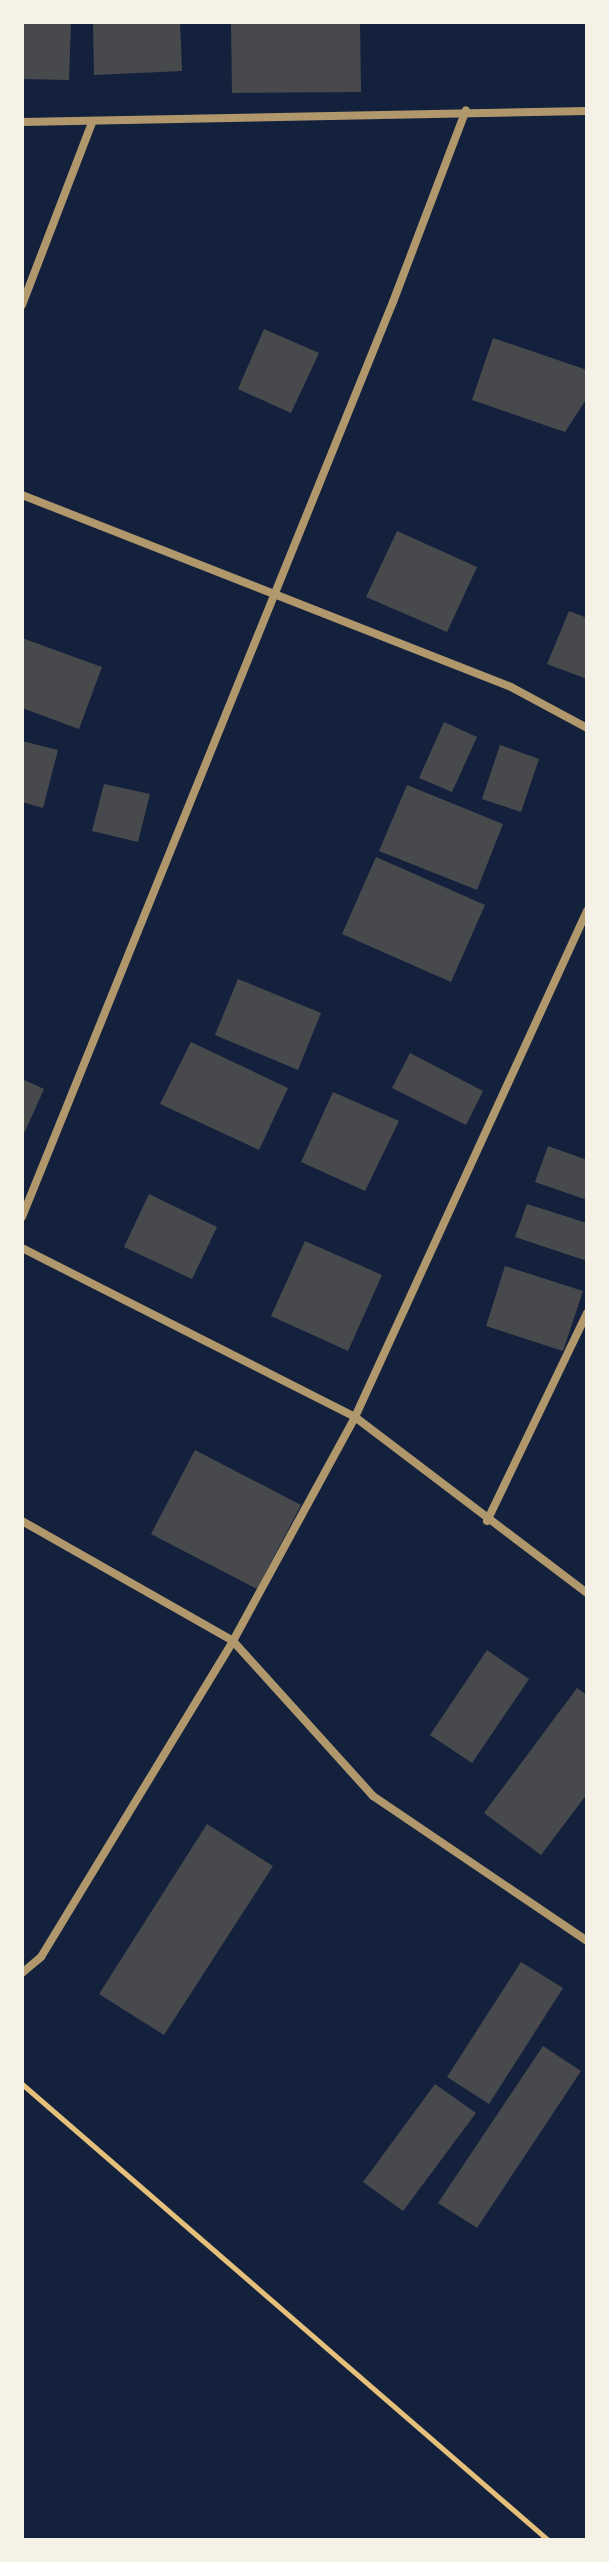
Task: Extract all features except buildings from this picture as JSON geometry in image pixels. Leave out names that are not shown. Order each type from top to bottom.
[{"type":"street","points":[[22,1217],[466,110]]},
{"type":"street","points":[[22,122],[92,123],[466,110],[587,111]]},
{"type":"street","points":[[22,305],[92,123]]},
{"type":"street","points":[[22,495],[511,687],[587,728]]},
{"type":"street","points":[[22,1973],[41,1957],[233,1641],[355,1417],[587,911]]},
{"type":"street","points":[[22,1248],[355,1417],[487,1521],[587,1593]]},
{"type":"street","points":[[487,1521],[587,1313]]},
{"type":"street","points":[[22,1521],[233,1641],[373,1796],[587,1941]]},
{"type":"path","points":[[22,2084],[548,2540]]}]
